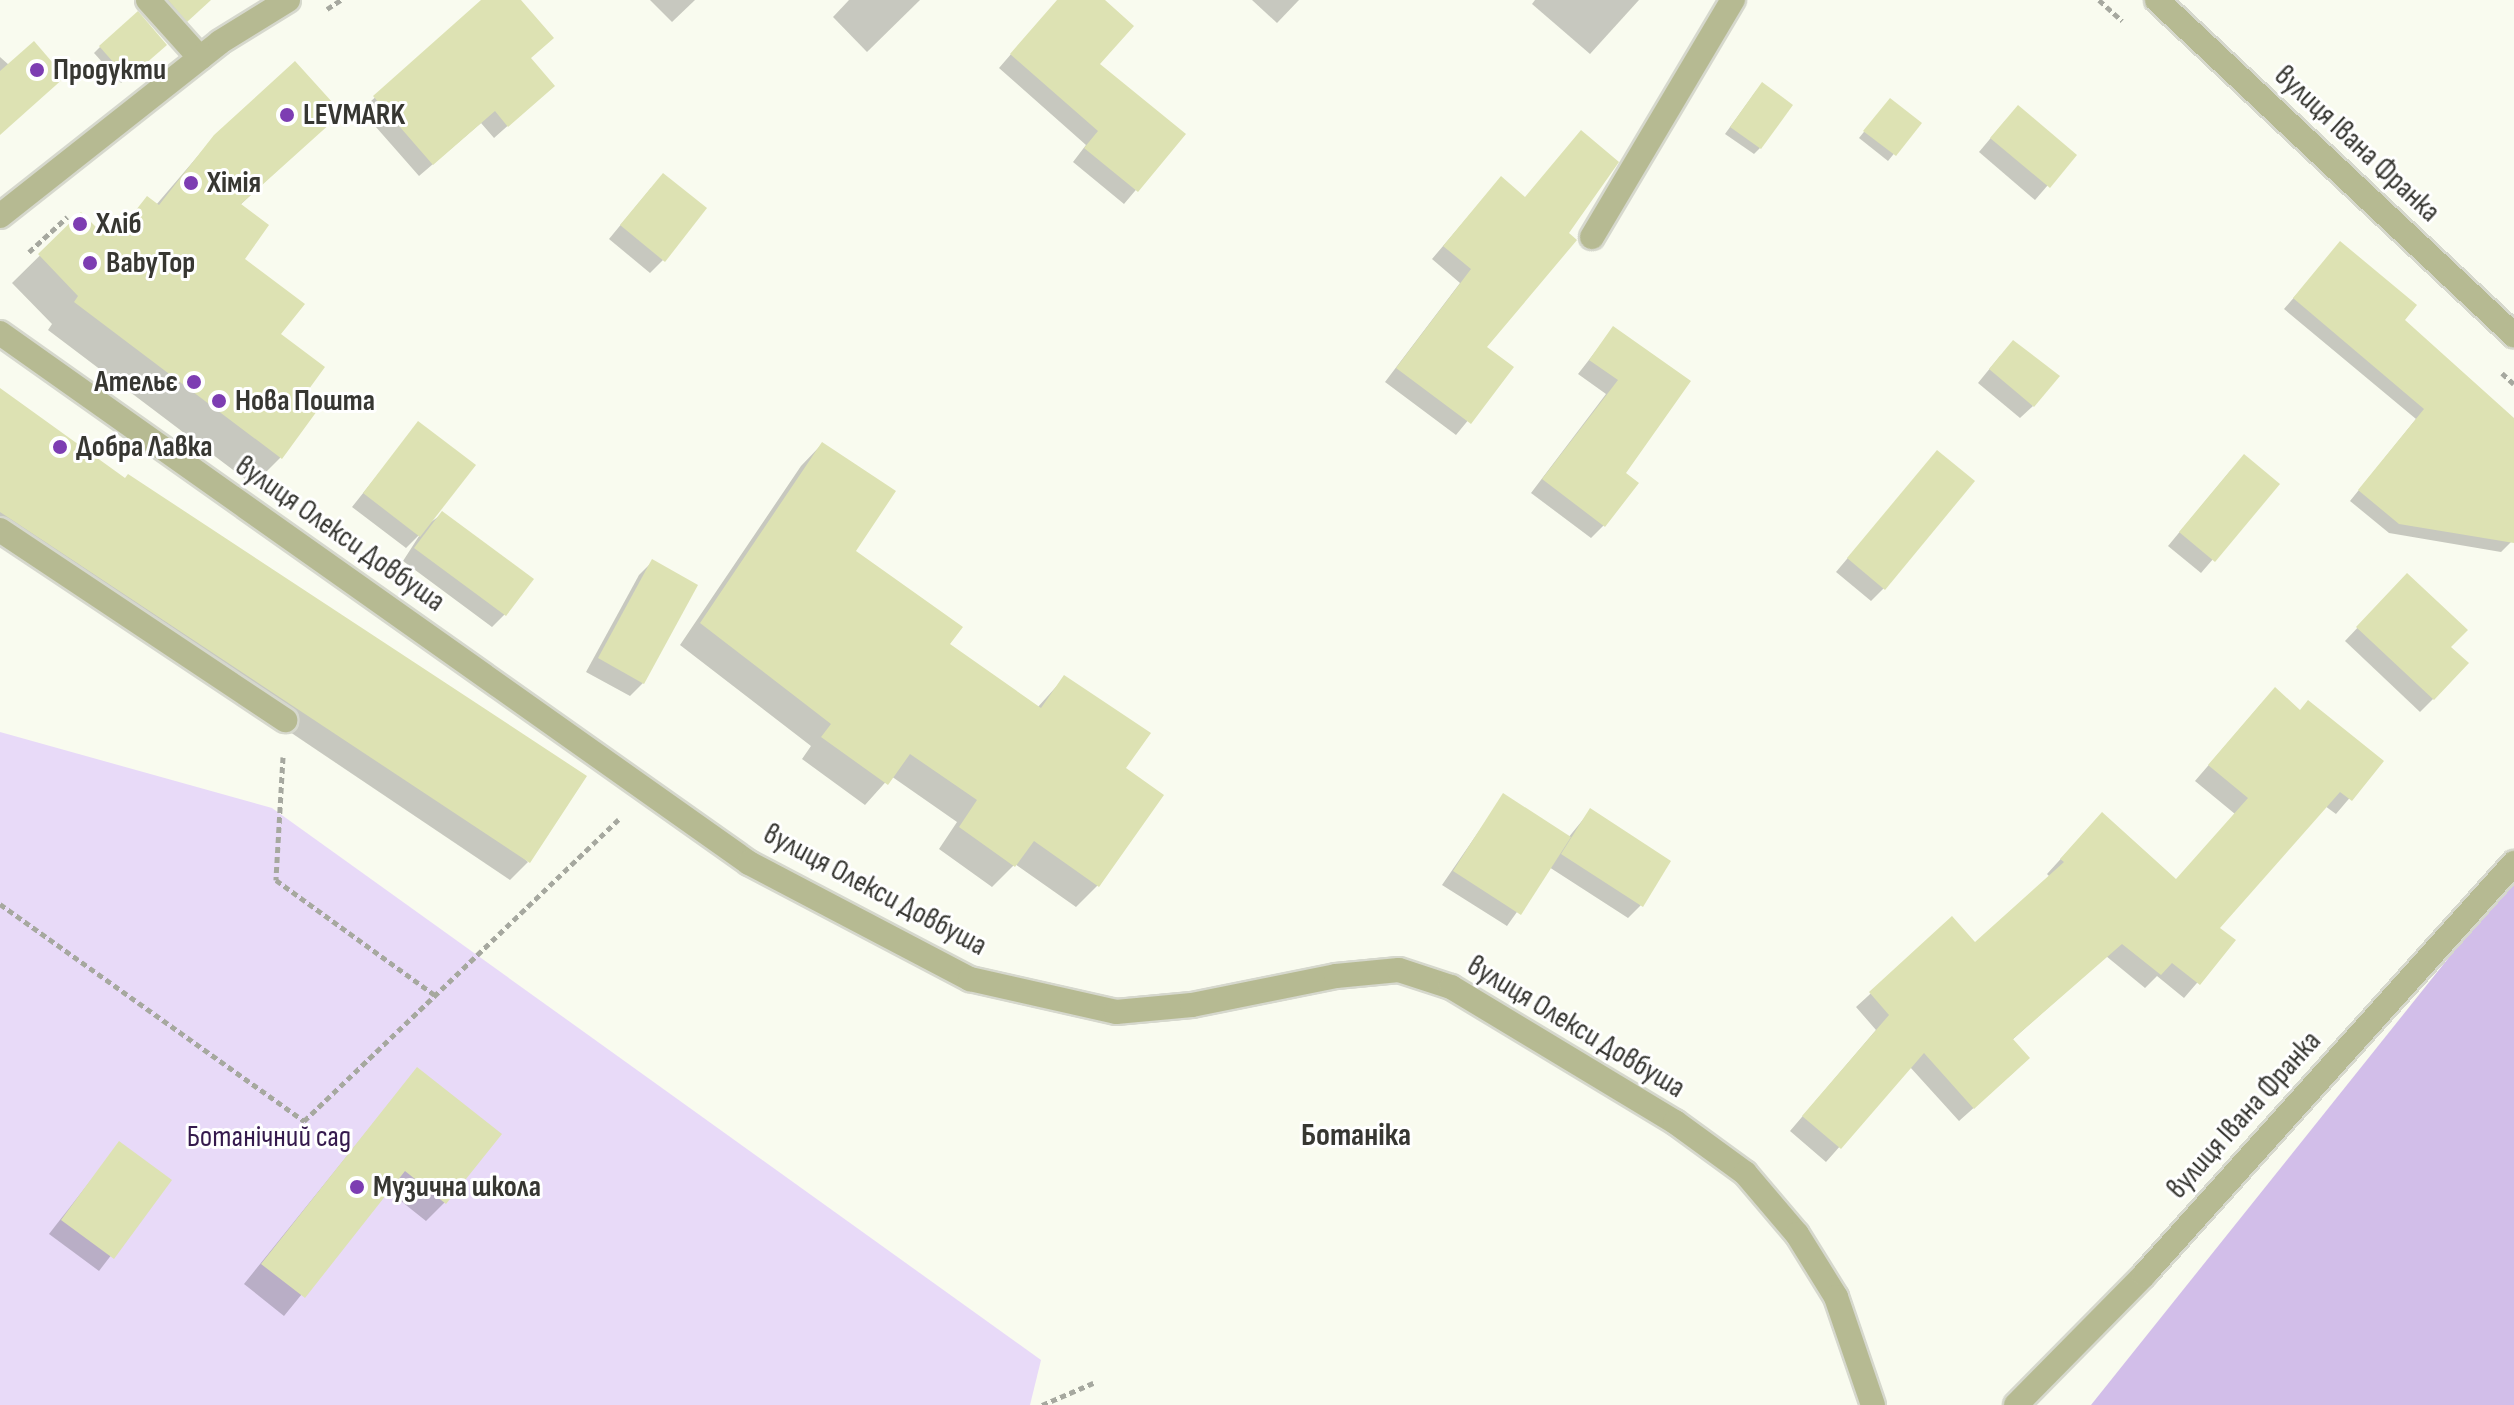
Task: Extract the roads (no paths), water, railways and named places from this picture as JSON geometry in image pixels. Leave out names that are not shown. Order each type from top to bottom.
[{"type":"street","points":[[148,0],[200,58]]},
{"type":"street","points":[[0,216],[200,58],[288,0]]},
{"type":"street","points":[[1592,237],[1733,0]]},
{"type":"street","name":"вулиця Івана Франка","points":[[2157,0],[2514,335]]},
{"type":"street","name":"вулиця Олекси Довбуша","points":[[0,333],[749,863],[970,979],[1037,998],[1116,1012],[1192,1005],[1336,976],[1399,970],[1451,987],[1675,1122],[1745,1173],[1797,1234],[1836,1297],[1873,1405]]},
{"type":"street","points":[[0,530],[285,720]]},
{"type":"street","name":"вулиця Івана Франка","points":[[2016,1405],[2144,1275],[2514,863]]},
{"type":"place","name":"Продукти","points":[[37,70]]},
{"type":"place","name":"LEVMARK","points":[[287,115]]},
{"type":"place","name":"Хімія","points":[[191,183]]},
{"type":"place","name":"Хліб","points":[[80,224]]},
{"type":"place","name":"BabyTop","points":[[90,263]]},
{"type":"place","name":"Ательє","points":[[194,382]]},
{"type":"place","name":"Нова Пошта","points":[[219,401]]},
{"type":"place","name":"Добра Лавка","points":[[60,447]]},
{"type":"place","name":"Музична школа","points":[[357,1187]]},
{"type":"district","name":"Ботаніка","points":[[1356,1136]]},
{"type":"park label","name":"Ботанічний сад","points":[[269,1137]]}]
